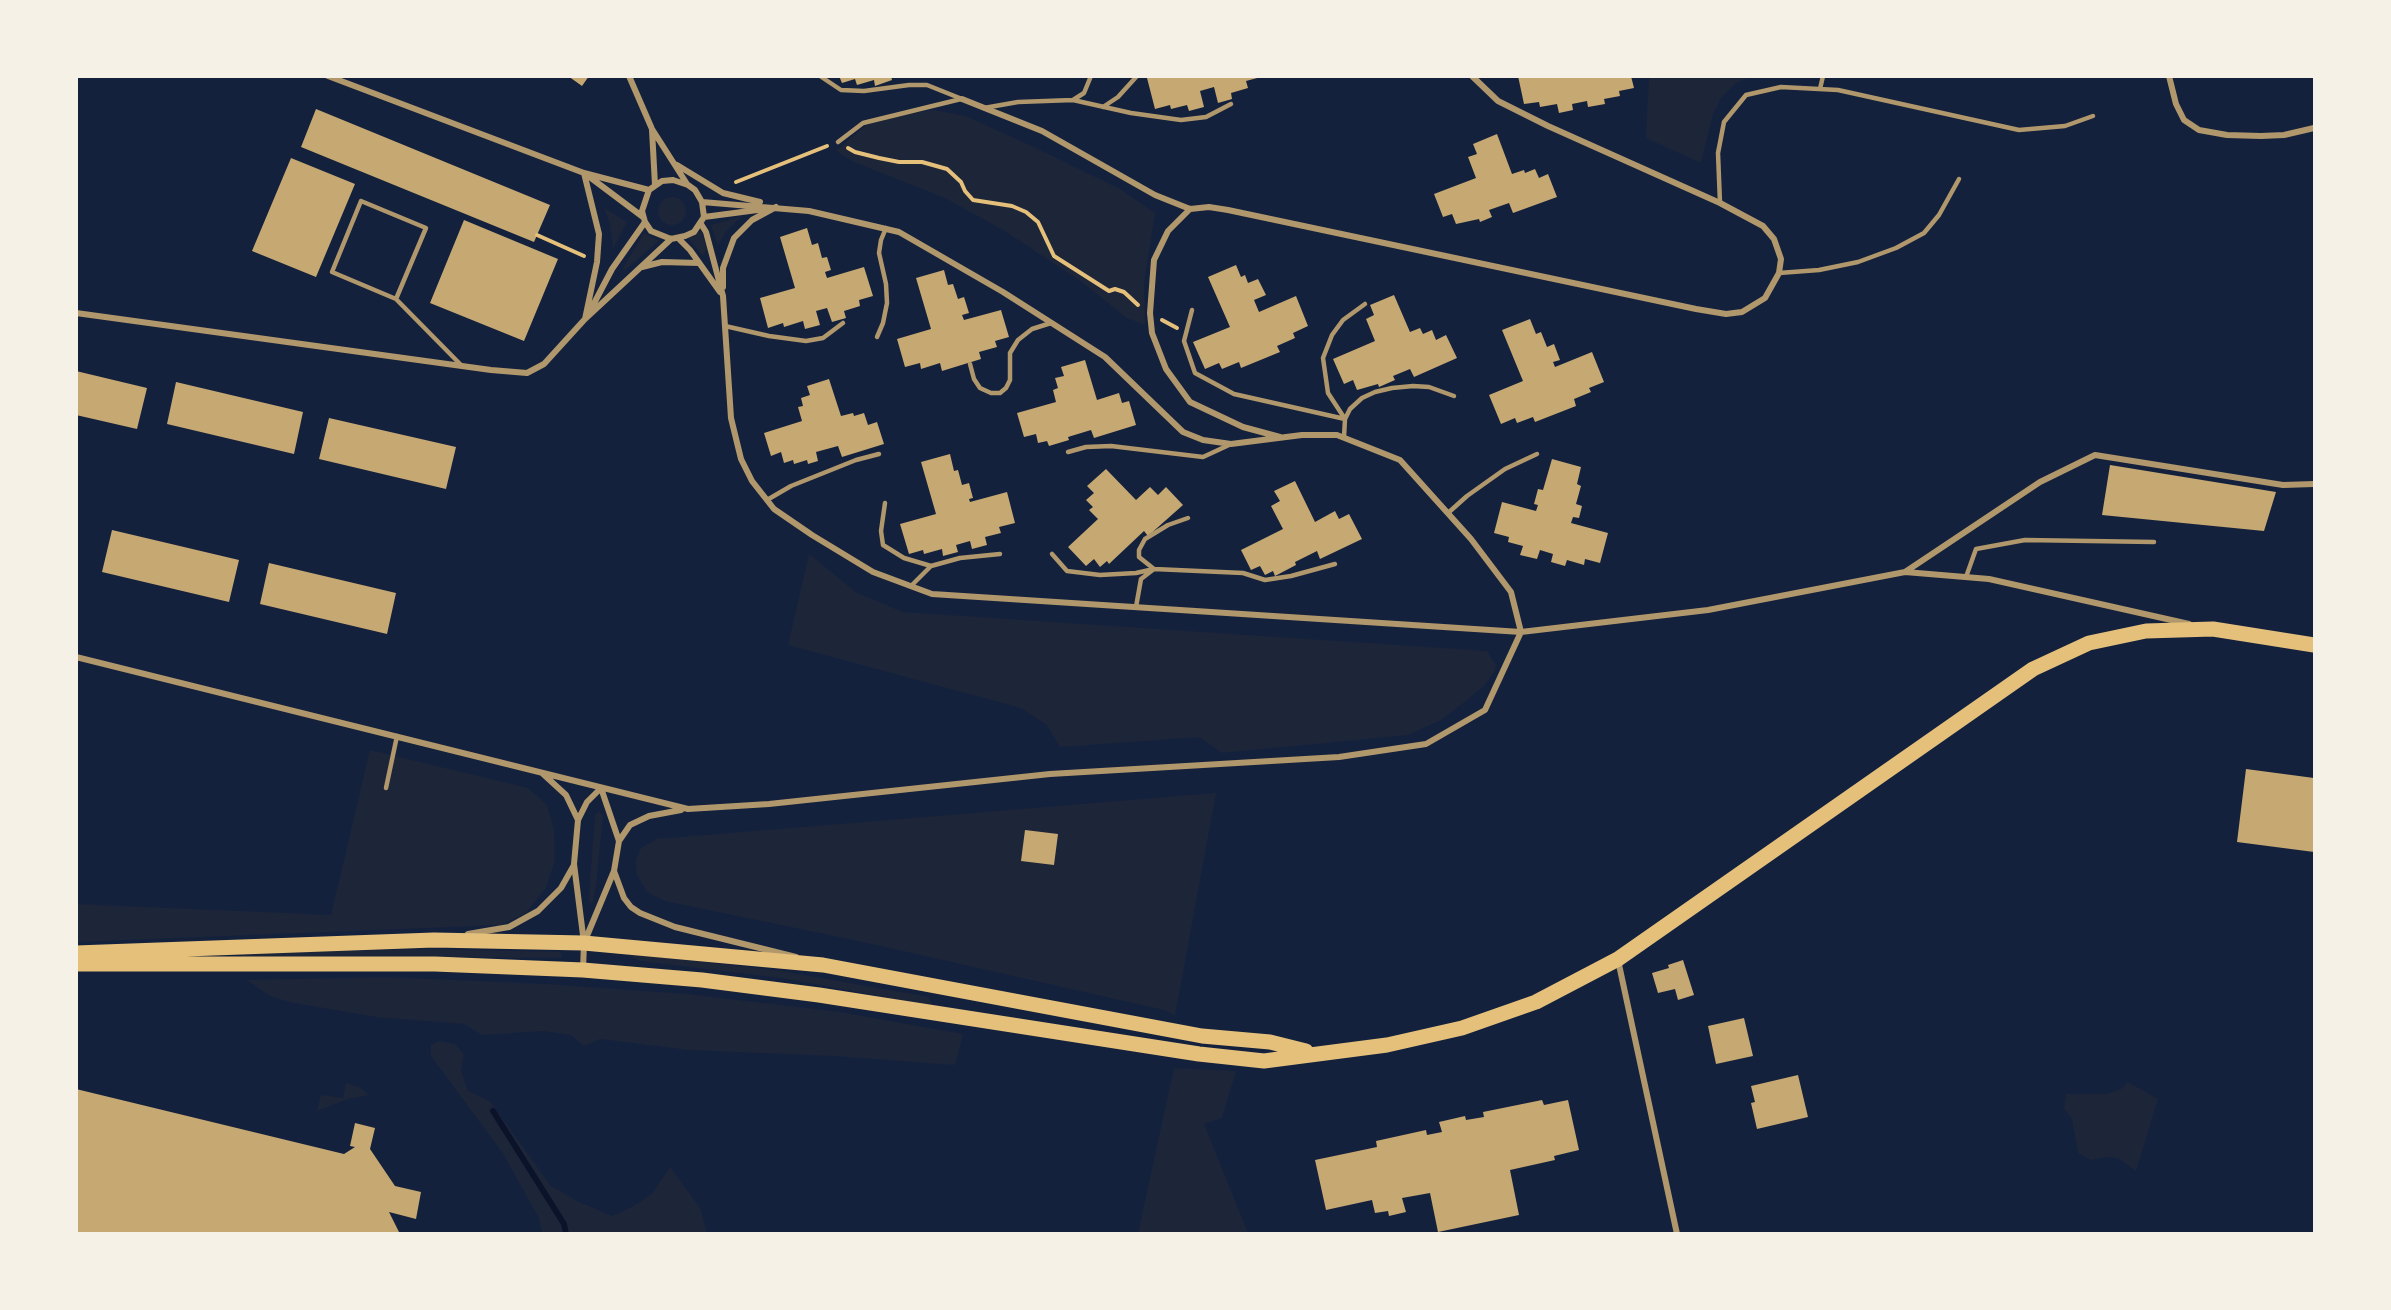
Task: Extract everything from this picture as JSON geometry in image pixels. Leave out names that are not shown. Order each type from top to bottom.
[{"type":"main road","points":[[76,964],[435,964],[583,970],[702,980],[819,995],[1199,1054],[1264,1061],[1387,1045],[1462,1028],[1536,1002],[1618,959],[2033,669],[2089,643],[2146,631],[2213,629],[2314,645]]},
{"type":"main road","points":[[76,953],[434,940],[584,943],[823,964],[1202,1036],[1270,1042],[1315,1053]]},
{"type":"street","points":[[328,76],[584,173],[649,190]]},
{"type":"street","points":[[76,313],[520,373],[533,371],[544,364],[585,320],[639,268],[674,238],[694,232],[704,217],[700,197],[688,185],[652,129],[629,76]]},
{"type":"street","points":[[962,99],[1042,131],[1155,195],[1190,209],[1209,207],[1228,210],[1726,314],[1742,312],[1765,298],[1779,273],[1781,258],[1779,248],[1770,232],[1763,226],[1720,203],[1576,139],[1498,101],[1472,76]]},
{"type":"street","points":[[2169,76],[2184,120],[2199,130],[2227,135],[2261,136],[2284,135],[2314,128]]},
{"type":"street","points":[[652,129],[655,185]]},
{"type":"street","points":[[675,164],[723,193],[778,207]]},
{"type":"street","points":[[584,173],[644,219],[657,235],[674,238],[699,263],[723,296]]},
{"type":"street","points":[[584,173],[599,234],[597,262],[585,320]]},
{"type":"street","points":[[585,320],[612,269],[644,219],[643,204],[649,190],[655,185],[673,180],[688,185]]},
{"type":"street","points":[[584,943],[614,871],[619,841],[630,825],[649,816],[688,809],[769,804],[1050,774],[1340,757],[1426,744],[1485,710],[1521,632],[1511,592],[1471,538],[1400,460],[1344,437],[1302,435],[1232,444],[1203,440],[1183,432],[1105,357],[1003,292],[899,232],[839,216],[778,207],[702,202]]},
{"type":"street","points":[[704,217],[778,207]]},
{"type":"street","points":[[778,207],[752,220],[734,238],[723,268],[731,418],[741,459],[752,481],[774,510],[863,566],[932,594],[1521,632],[1707,610],[1905,572],[1989,579],[2213,629]]},
{"type":"street","points":[[1190,209],[1168,231],[1154,260],[1150,313],[1152,333],[1166,369],[1190,402],[1243,427],[1283,438]]},
{"type":"street","points":[[701,224],[706,232],[723,296]]},
{"type":"street","points":[[639,268],[662,262],[699,263]]},
{"type":"street","points":[[1905,572],[2040,482],[2095,455],[2283,485],[2314,484]]},
{"type":"street","points":[[76,657],[688,809]]},
{"type":"street","points":[[541,772],[566,795],[578,820]]},
{"type":"street","points":[[583,970],[584,943],[574,864],[578,820],[587,802],[601,788]]},
{"type":"street","points":[[601,788],[619,841]]},
{"type":"street","points":[[434,940],[509,927],[538,911],[561,888],[574,864]]},
{"type":"street","points":[[614,871],[624,898],[640,913],[675,927],[823,964]]},
{"type":"street","points":[[1618,959],[1677,1233]]},
{"type":"lane","points":[[820,76],[841,90],[864,91],[927,85],[962,99]]},
{"type":"lane","points":[[1073,100],[1084,93],[1091,76]]},
{"type":"lane","points":[[1103,107],[1118,97],[1137,76]]},
{"type":"lane","points":[[1820,89],[1823,76]]},
{"type":"lane","points":[[1720,203],[1718,153],[1724,122],[1746,95],[1781,87],[1838,90],[2019,130],[2065,126],[2093,116]]},
{"type":"lane","points":[[838,142],[863,123],[962,99]]},
{"type":"lane","points":[[984,108],[1018,102],[1073,100],[1181,120],[1206,117],[1231,104]]},
{"type":"lane","points":[[1779,273],[1819,270],[1858,262],[1896,248],[1924,233],[1939,215],[1959,179]]},
{"type":"lane","points":[[396,299],[426,228],[360,201],[332,272],[396,299],[461,365]]},
{"type":"lane","points":[[877,337],[883,323],[887,303],[886,284],[879,253],[886,228]]},
{"type":"lane","points":[[1346,419],[1328,393],[1323,358],[1332,335],[1343,320],[1365,304]]},
{"type":"lane","points":[[1192,310],[1185,332],[1185,350],[1195,373],[1234,394],[1346,419]]},
{"type":"lane","points":[[725,326],[769,336],[806,341],[823,338],[843,323]]},
{"type":"lane","points":[[970,364],[974,379],[980,388],[991,393],[1000,393],[1010,380],[1008,370],[1010,353],[1018,340],[1032,329],[1051,323]]},
{"type":"lane","points":[[1344,437],[1346,419],[1350,409],[1362,398],[1392,388],[1429,387],[1454,396]]},
{"type":"lane","points":[[1068,452],[1086,447],[1111,446],[1203,457],[1232,444]]},
{"type":"lane","points":[[767,500],[791,486],[856,460],[879,454]]},
{"type":"lane","points":[[1448,513],[1467,496],[1506,469],[1537,454]]},
{"type":"lane","points":[[885,504],[881,531],[883,545],[904,558],[931,566]]},
{"type":"lane","points":[[1154,569],[1139,557],[1139,550],[1145,539],[1168,525],[1188,518]]},
{"type":"lane","points":[[1966,577],[1976,549],[2025,540],[2154,542]]},
{"type":"lane","points":[[911,586],[931,566],[960,558],[1000,554]]},
{"type":"lane","points":[[1052,555],[1067,571],[1100,575],[1136,573],[1154,569],[1244,573],[1265,580],[1291,576],[1335,564]]},
{"type":"lane","points":[[1136,607],[1141,579],[1154,569]]},
{"type":"lane","points":[[386,788],[397,736]]},
{"type":"path","points":[[716,190],[838,142],[855,152],[879,158],[899,162],[922,162],[947,169],[961,182],[973,200],[1012,206],[1026,212],[1038,222],[1054,256],[1109,291],[1114,289],[1124,292],[1150,313],[1185,332]]},
{"type":"path","points":[[537,236],[584,256]]},
{"type":"shaded area","points":[[1649,76],[1751,77],[1736,83],[1721,98],[1713,114],[1701,163],[1646,138]]},
{"type":"shaded area","points":[[934,110],[966,116],[1042,151],[1120,189],[1155,213],[1144,284],[1145,325],[1127,318],[1083,283],[1005,231],[945,198],[854,162],[836,151],[866,125],[897,115]]},
{"type":"shaded area","points":[[672,197],[682,201],[686,211],[682,221],[672,225],[662,221],[658,211],[662,201]]},
{"type":"shaded area","points":[[604,208],[627,222],[613,249],[610,224]]},
{"type":"shaded area","points":[[741,217],[727,230],[718,245],[711,225]]},
{"type":"shaded area","points":[[701,231],[707,249],[703,256],[687,237]]},
{"type":"shaded area","points":[[644,233],[659,241],[625,270],[623,268]]},
{"type":"shaded area","points":[[809,554],[857,593],[903,612],[1487,651],[1496,665],[1484,686],[1467,700],[1441,720],[1408,735],[1222,753],[1199,737],[1060,747],[1047,725],[1021,708],[788,645]]},
{"type":"shaded area","points":[[370,750],[528,788],[547,805],[554,830],[555,860],[546,888],[526,913],[501,925],[77,942],[76,904],[331,915]]},
{"type":"shaded area","points":[[1216,793],[1175,1016],[1164,1010],[863,942],[665,901],[647,892],[637,875],[636,860],[641,848],[657,839]]},
{"type":"shaded area","points":[[599,811],[603,816],[596,885],[593,902],[590,904],[595,815]]},
{"type":"shaded area","points":[[431,949],[560,952],[563,956],[560,958],[399,957],[246,961],[239,953]]},
{"type":"shaded area","points":[[640,955],[776,970],[929,997],[932,1006],[788,979],[641,961],[628,956]]},
{"type":"shaded area","points":[[386,977],[546,984],[687,994],[840,1012],[963,1034],[955,1065],[834,1056],[689,1050],[600,1039],[584,1046],[571,1035],[543,1031],[482,1035],[464,1024],[377,1017],[289,1002],[270,996],[247,980]]},
{"type":"shaded area","points":[[439,1041],[455,1044],[464,1054],[461,1071],[468,1091],[490,1101],[550,1185],[577,1201],[612,1216],[652,1194],[670,1167],[700,1208],[707,1233],[542,1233],[539,1218],[502,1152],[431,1056],[431,1045]]},
{"type":"shaded area","points":[[1174,1068],[1236,1071],[1222,1118],[1204,1124],[1248,1233],[1138,1233]]},
{"type":"shaded area","points":[[2128,1082],[2158,1099],[2136,1171],[2118,1158],[2091,1160],[2078,1153],[2072,1119],[2064,1108],[2066,1094],[2107,1094],[2121,1089]]},
{"type":"shaded area","points":[[346,1083],[361,1088],[368,1095],[348,1099],[317,1111],[321,1095],[343,1098]]},
{"type":"building","points":[[568,76],[589,76],[582,86]]},
{"type":"building","points":[[839,76],[891,76],[892,80],[875,86],[874,80],[857,85],[855,79],[842,83]]},
{"type":"building","points":[[1153,76],[1261,77],[1246,81],[1248,88],[1231,93],[1232,99],[1218,103],[1214,87],[1200,91],[1204,107],[1189,111],[1187,105],[1171,109],[1170,105],[1155,109],[1147,78]]},
{"type":"building","points":[[1518,76],[1631,76],[1634,88],[1619,91],[1620,96],[1604,99],[1605,104],[1588,107],[1587,101],[1572,104],[1573,110],[1559,113],[1557,104],[1540,107],[1539,102],[1524,104]]},
{"type":"building","points":[[316,109],[550,205],[534,242],[301,147]]},
{"type":"building","points":[[1497,134],[1512,174],[1535,169],[1539,178],[1548,174],[1557,197],[1513,213],[1509,203],[1489,210],[1492,217],[1480,222],[1479,219],[1456,224],[1452,214],[1443,217],[1434,194],[1476,178],[1468,157],[1477,154],[1473,144]]},
{"type":"building","points":[[291,158],[355,184],[316,277],[252,251]]},
{"type":"building","points":[[464,220],[558,259],[524,341],[430,303]]},
{"type":"building","points":[[807,228],[812,245],[818,243],[822,258],[827,257],[831,270],[825,272],[827,278],[864,267],[873,296],[859,300],[860,306],[844,311],[846,318],[832,322],[827,308],[816,311],[820,325],[805,329],[803,321],[784,327],[783,323],[768,328],[760,298],[795,288],[780,237]]},
{"type":"building","points":[[1236,265],[1241,277],[1245,275],[1248,283],[1258,279],[1266,295],[1254,300],[1259,312],[1296,296],[1308,326],[1293,333],[1295,338],[1277,346],[1280,352],[1241,368],[1239,362],[1222,369],[1219,363],[1205,369],[1193,342],[1230,327],[1208,277]]},
{"type":"building","points":[[944,270],[948,285],[953,284],[958,299],[964,297],[969,313],[962,315],[964,320],[1001,310],[1009,337],[995,341],[997,347],[979,352],[981,359],[942,371],[940,363],[921,369],[920,363],[905,367],[897,339],[931,329],[916,278]]},
{"type":"building","points":[[1394,295],[1410,332],[1420,328],[1423,334],[1432,330],[1436,340],[1446,335],[1457,358],[1414,377],[1410,369],[1393,376],[1395,380],[1379,387],[1378,384],[1357,390],[1353,380],[1344,384],[1333,359],[1375,341],[1366,319],[1374,315],[1370,305]]},
{"type":"building","points":[[1530,319],[1536,334],[1541,332],[1547,347],[1554,344],[1560,360],[1553,362],[1555,367],[1592,352],[1604,382],[1589,388],[1591,392],[1574,399],[1576,406],[1535,422],[1533,417],[1517,423],[1515,418],[1501,424],[1489,395],[1523,381],[1502,330]]},
{"type":"building","points":[[1085,360],[1097,400],[1119,393],[1122,403],[1129,401],[1136,425],[1094,438],[1091,430],[1049,446],[1047,441],[1038,443],[1036,434],[1024,437],[1017,413],[1056,402],[1053,390],[1058,388],[1055,378],[1064,376],[1061,367]]},
{"type":"building","points":[[76,371],[147,388],[137,429],[76,415]]},
{"type":"building","points":[[829,379],[841,416],[864,413],[868,425],[877,422],[884,444],[842,457],[838,446],[816,452],[818,461],[808,464],[807,460],[794,464],[793,460],[784,463],[781,452],[771,456],[764,433],[802,421],[798,407],[803,406],[801,398],[810,395],[807,386]]},
{"type":"building","points":[[176,382],[303,412],[294,454],[167,424]]},
{"type":"building","points":[[329,418],[456,447],[446,489],[319,459]]},
{"type":"building","points":[[950,454],[954,471],[958,470],[962,485],[969,483],[973,498],[969,499],[970,502],[1007,492],[1015,523],[999,527],[1001,533],[985,537],[987,545],[972,549],[970,541],[956,545],[958,552],[943,556],[942,549],[924,554],[923,550],[909,554],[900,524],[936,514],[921,462]]},
{"type":"building","points":[[1552,459],[1581,467],[1577,484],[1581,486],[1576,504],[1582,506],[1579,518],[1573,517],[1571,523],[1608,533],[1600,563],[1585,559],[1584,565],[1567,560],[1565,566],[1551,562],[1553,554],[1540,550],[1537,559],[1520,555],[1523,546],[1508,542],[1509,537],[1494,533],[1502,502],[1536,511],[1538,505],[1534,504],[1538,489],[1543,490]]},
{"type":"building","points":[[2110,465],[2276,492],[2264,531],[2102,515]]},
{"type":"building","points":[[1106,469],[1136,500],[1150,487],[1158,495],[1166,487],[1183,505],[1148,536],[1144,531],[1109,564],[1107,561],[1100,567],[1094,559],[1086,566],[1068,547],[1098,519],[1089,510],[1093,507],[1086,500],[1094,493],[1087,486]]},
{"type":"building","points":[[1295,481],[1315,522],[1335,511],[1339,519],[1349,514],[1362,539],[1320,559],[1317,551],[1295,562],[1296,565],[1275,576],[1273,571],[1265,575],[1260,566],[1251,570],[1241,550],[1283,529],[1271,506],[1280,501],[1274,491]]},
{"type":"building","points":[[112,530],[239,560],[229,602],[102,572]]},
{"type":"building","points":[[269,563],[396,593],[387,634],[260,604]]},
{"type":"building","points":[[2246,769],[2314,778],[2314,852],[2237,842]]},
{"type":"building","points":[[1025,830],[1058,834],[1054,865],[1021,861]]},
{"type":"building","points":[[1683,960],[1694,995],[1678,1000],[1675,989],[1658,993],[1652,973],[1669,968],[1668,965]]},
{"type":"building","points":[[1744,1018],[1753,1056],[1716,1064],[1708,1026]]},
{"type":"building","points":[[1798,1075],[1808,1117],[1757,1129],[1751,1103],[1755,1102],[1751,1086]]},
{"type":"building","points":[[76,1089],[344,1154],[355,1147],[350,1146],[355,1123],[375,1128],[370,1149],[395,1186],[421,1192],[416,1219],[389,1212],[400,1234],[76,1234]]},
{"type":"building","points":[[1542,1100],[1544,1105],[1568,1100],[1579,1150],[1554,1156],[1555,1160],[1510,1170],[1519,1215],[1438,1232],[1430,1193],[1402,1198],[1406,1212],[1389,1216],[1388,1211],[1375,1213],[1372,1200],[1326,1210],[1315,1160],[1377,1147],[1376,1141],[1426,1130],[1427,1135],[1442,1132],[1439,1122],[1465,1116],[1466,1120],[1484,1117],[1483,1112]]},
{"type":"waterway","points":[[493,1111],[564,1224],[566,1234]]}]
